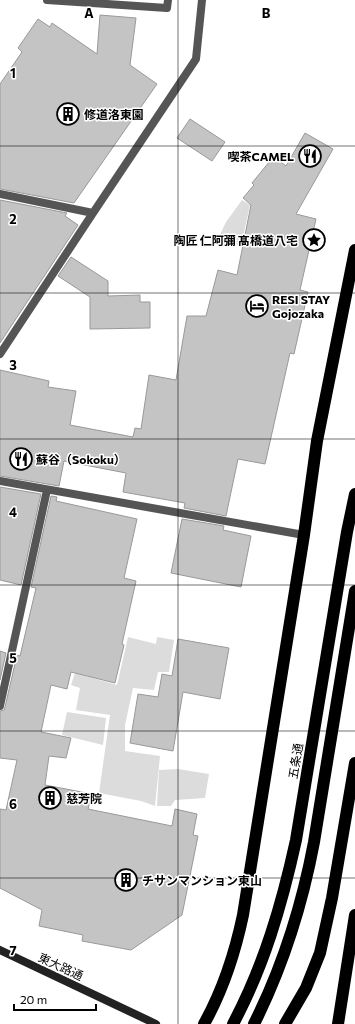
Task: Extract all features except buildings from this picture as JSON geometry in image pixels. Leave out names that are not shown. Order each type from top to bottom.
[{"type":"highway","points":[[204,1024],[215,1006],[225,980],[240,930],[304,536],[317,441],[355,250]]},
{"type":"highway","name":"五条通","points":[[233,1024],[261,962],[279,911],[288,876],[297,832],[347,532],[355,494]]},
{"type":"highway","points":[[254,1024],[274,981],[286,949],[308,876],[355,591]]},
{"type":"highway","points":[[285,1024],[306,988],[320,953],[332,898],[355,763]]},
{"type":"highway","points":[[338,1024],[355,915]]},
{"type":"main road","name":"東大路通","points":[[0,950],[156,1024]]},
{"type":"street","points":[[47,0],[167,8],[168,0]]},
{"type":"street","points":[[0,354],[196,59],[202,0]]},
{"type":"street","points":[[0,194],[93,214]]},
{"type":"street","points":[[0,481],[304,536]]},
{"type":"street","points":[[0,706],[48,490]]},
{"type":"shaded area","points":[[242,200],[250,205],[241,246],[226,241],[224,247],[216,243],[226,222]]},
{"type":"shaded area","points":[[128,637],[156,644],[157,637],[174,640],[169,672],[158,672],[154,690],[133,688],[125,725],[125,751],[160,756],[155,806],[141,801],[99,793],[110,715],[76,710],[80,688],[71,685],[75,673],[117,685]]},
{"type":"shaded area","points":[[67,712],[106,718],[103,745],[62,735]]},
{"type":"shaded area","points":[[178,769],[209,774],[205,798],[175,800],[171,806],[157,806],[159,770]]},
{"type":"place","name":"修道洛東園","points":[[68,114]]},
{"type":"place","name":"喫茶CAMEL","points":[[310,156]]},
{"type":"place","name":"陶匠 仁阿彌 髙橋道八宅","points":[[314,240]]},
{"type":"place","name":"RESI STAY Gojozaka","points":[[257,306]]},
{"type":"place","name":"蘇谷（Sokoku）","points":[[21,459]]},
{"type":"place","name":"慈芳院","points":[[50,798]]},
{"type":"place","name":"チサンマンション東山","points":[[126,880]]}]
